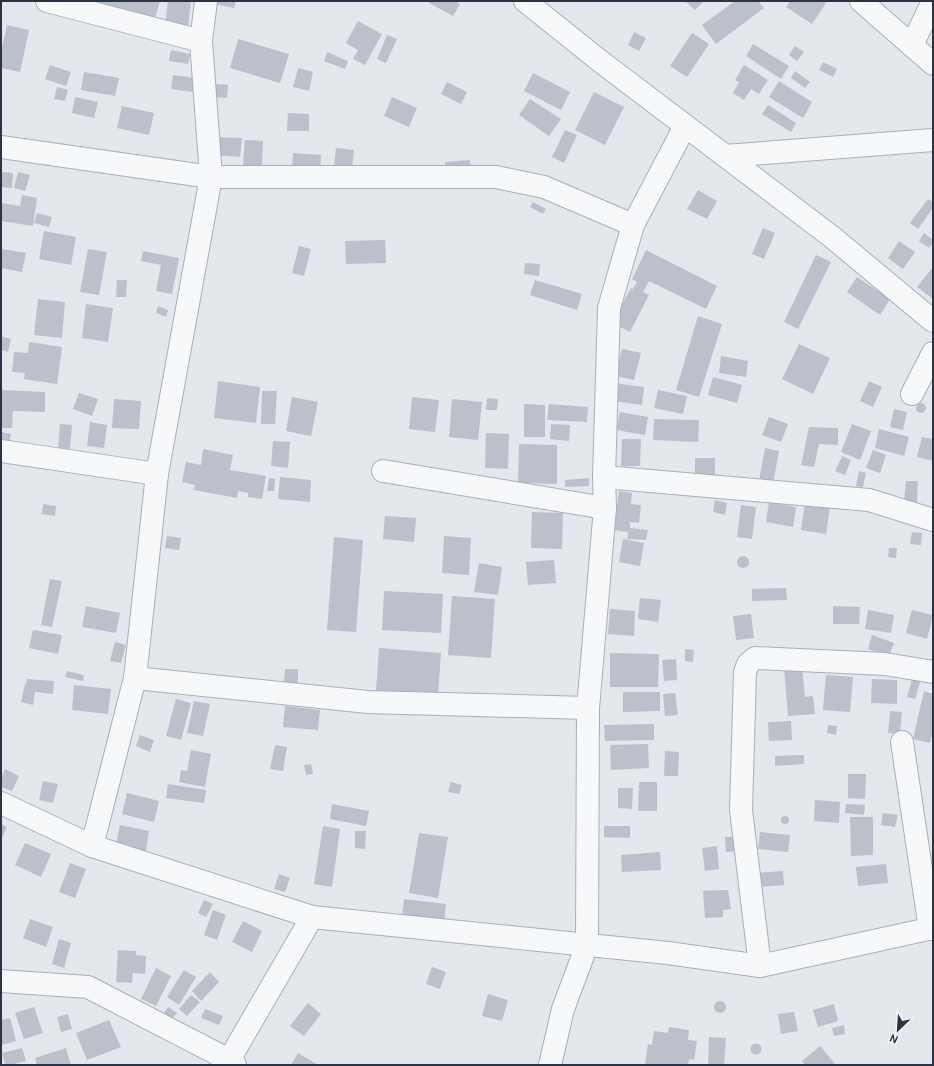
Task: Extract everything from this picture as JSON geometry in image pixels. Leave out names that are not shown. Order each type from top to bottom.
[{"type":"street","points":[[47,1],[201,41]]},
{"type":"street","points":[[92,846],[135,678],[157,474],[210,177],[201,41],[206,1]]},
{"type":"street","points":[[525,1],[600,61],[832,237],[933,321]]},
{"type":"street","points":[[861,1],[933,64]]},
{"type":"street","points":[[912,46],[933,1]]},
{"type":"street","points":[[550,1065],[563,1009],[587,945],[588,708],[605,508],[604,477],[609,308],[633,225],[685,126]]},
{"type":"street","points":[[725,156],[933,140]]},
{"type":"street","points":[[2,149],[210,177],[496,177],[544,187],[633,225]]},
{"type":"street","points":[[912,394],[933,353]]},
{"type":"street","points":[[1,452],[157,474]]},
{"type":"street","points":[[383,471],[605,508]]},
{"type":"street","points":[[604,477],[869,500],[933,520]]},
{"type":"street","points":[[760,966],[740,810],[745,672],[748,664],[755,658],[855,662],[885,664],[933,672]]},
{"type":"street","points":[[135,678],[368,702],[588,708]]},
{"type":"street","points":[[1,803],[92,846],[312,918],[668,953],[760,966],[931,928],[902,742]]},
{"type":"street","points":[[1,981],[88,987],[229,1063],[312,918]]},
{"type":"building","points":[[92,1],[160,1],[155,18]]},
{"type":"building","points":[[168,1],[191,1],[188,28],[165,25]]},
{"type":"building","points":[[214,1],[236,1],[234,8],[214,4]]},
{"type":"building","points":[[430,1],[455,1],[460,4],[453,16],[429,3]]},
{"type":"building","points":[[685,1],[704,1],[695,10]]},
{"type":"building","points":[[735,1],[758,1],[764,8],[716,44],[702,25]]},
{"type":"building","points":[[790,1],[823,1],[826,3],[812,24],[786,7]]},
{"type":"building","points":[[358,21],[382,34],[365,65],[353,59],[358,50],[346,43]]},
{"type":"building","points":[[7,25],[29,30],[20,72],[1,68],[1,52]]},
{"type":"building","points":[[634,32],[646,38],[639,51],[628,45]]},
{"type":"building","points":[[692,33],[709,44],[687,77],[670,66]]},
{"type":"building","points":[[387,35],[397,39],[386,63],[377,59]]},
{"type":"building","points":[[238,39],[289,54],[280,83],[230,68]]},
{"type":"building","points":[[753,44],[789,66],[781,79],[746,56]]},
{"type":"building","points":[[795,46],[804,52],[797,61],[789,55]]},
{"type":"building","points":[[171,50],[190,54],[188,64],[169,61]]},
{"type":"building","points":[[327,52],[348,61],[345,69],[324,61]]},
{"type":"building","points":[[823,62],[837,69],[833,77],[819,70]]},
{"type":"building","points":[[50,65],[71,72],[66,86],[45,79]]},
{"type":"building","points":[[744,65],[768,80],[759,94],[751,89],[744,100],[733,93],[739,82],[735,80]]},
{"type":"building","points":[[298,68],[313,72],[309,91],[293,87]]},
{"type":"building","points":[[795,71],[810,82],[805,88],[791,78]]},
{"type":"building","points":[[84,72],[119,78],[115,96],[81,90]]},
{"type":"building","points":[[533,73],[570,92],[561,110],[524,91]]},
{"type":"building","points":[[173,75],[195,78],[193,92],[171,89]]},
{"type":"building","points":[[779,81],[812,102],[803,118],[769,97]]},
{"type":"building","points":[[447,82],[467,92],[461,104],[441,94]]},
{"type":"building","points":[[216,84],[228,85],[227,98],[215,97]]},
{"type":"building","points":[[57,87],[68,90],[65,101],[54,99]]},
{"type":"building","points":[[594,92],[624,107],[605,145],[575,130]]},
{"type":"building","points":[[75,97],[98,102],[94,118],[72,113]]},
{"type":"building","points":[[392,97],[417,108],[409,127],[384,116]]},
{"type":"building","points":[[530,99],[561,119],[549,136],[519,115]]},
{"type":"building","points":[[768,105],[796,123],[791,132],[762,114]]},
{"type":"building","points":[[122,106],[154,113],[149,135],[117,128]]},
{"type":"building","points":[[288,113],[309,114],[309,131],[287,131]]},
{"type":"building","points":[[565,130],[577,135],[564,163],[552,157]]},
{"type":"building","points":[[214,137],[242,138],[240,157],[213,155]]},
{"type":"building","points":[[245,140],[263,141],[262,167],[243,165]]},
{"type":"building","points":[[336,148],[354,150],[352,169],[334,167]]},
{"type":"building","points":[[293,153],[321,155],[320,172],[292,170]]},
{"type":"building","points":[[470,160],[471,174],[446,176],[445,162]]},
{"type":"building","points":[[1,172],[13,173],[12,188],[1,187]]},
{"type":"building","points":[[18,172],[30,175],[25,191],[14,188]]},
{"type":"building","points":[[698,190],[717,201],[707,219],[687,209]]},
{"type":"building","points":[[22,195],[37,198],[33,226],[1,221],[1,203],[20,206]]},
{"type":"building","points":[[928,199],[933,202],[933,208],[918,229],[910,223]]},
{"type":"building","points":[[533,202],[546,209],[543,214],[530,207]]},
{"type":"building","points":[[37,213],[52,217],[49,227],[34,223]]},
{"type":"building","points":[[763,228],[775,233],[764,259],[752,254]]},
{"type":"building","points":[[44,231],[76,237],[71,265],[39,259]]},
{"type":"building","points":[[924,233],[933,240],[933,243],[929,248],[919,241]]},
{"type":"building","points":[[385,240],[386,263],[346,264],[345,241]]},
{"type":"building","points":[[899,241],[915,252],[903,269],[888,258]]},
{"type":"building","points":[[299,246],[311,249],[304,276],[292,273]]},
{"type":"building","points":[[1,249],[26,253],[22,272],[1,268]]},
{"type":"building","points":[[88,249],[107,252],[99,295],[80,292]]},
{"type":"building","points":[[646,250],[717,286],[706,309],[649,281],[643,292],[649,295],[630,332],[612,323],[631,288],[633,289],[637,282],[632,279]]},
{"type":"building","points":[[143,251],[179,258],[172,294],[156,291],[161,265],[141,261]]},
{"type":"building","points":[[816,255],[831,262],[798,329],[784,322]]},
{"type":"building","points":[[525,263],[540,264],[539,276],[524,274]]},
{"type":"building","points":[[933,267],[933,299],[917,287]]},
{"type":"building","points":[[857,277],[890,299],[880,315],[847,292]]},
{"type":"building","points":[[117,280],[127,280],[126,297],[116,297]]},
{"type":"building","points":[[535,280],[582,294],[577,310],[530,295]]},
{"type":"building","points":[[38,299],[65,302],[62,338],[34,335]]},
{"type":"building","points":[[86,304],[113,308],[108,342],[82,338]]},
{"type":"building","points":[[158,306],[168,310],[166,317],[156,313]]},
{"type":"building","points":[[698,316],[722,324],[699,397],[676,390]]},
{"type":"building","points":[[1,336],[11,339],[8,352],[1,350]]},
{"type":"building","points":[[29,342],[62,347],[57,384],[24,379],[25,373],[12,372],[14,352],[28,353]]},
{"type":"building","points":[[799,344],[830,358],[813,394],[782,379]]},
{"type":"building","points":[[622,349],[641,353],[634,380],[615,376]]},
{"type":"building","points":[[721,356],[748,361],[746,377],[719,373]]},
{"type":"building","points":[[713,377],[742,385],[737,403],[708,395]]},
{"type":"building","points":[[218,381],[260,387],[256,423],[214,418]]},
{"type":"building","points":[[869,381],[882,387],[873,407],[860,401]]},
{"type":"building","points":[[614,383],[644,387],[642,405],[612,401]]},
{"type":"building","points":[[1,390],[45,392],[45,412],[13,411],[12,428],[1,428]]},
{"type":"building","points":[[658,390],[687,396],[683,414],[654,408]]},
{"type":"building","points":[[262,391],[277,391],[275,424],[261,424]]},
{"type":"building","points":[[79,393],[98,399],[92,416],[73,409]]},
{"type":"building","points":[[292,397],[318,402],[311,436],[286,431]]},
{"type":"building","points":[[412,397],[439,400],[435,432],[409,429]]},
{"type":"building","points":[[487,398],[498,399],[497,410],[486,410]]},
{"type":"building","points":[[114,399],[141,401],[139,429],[112,428]]},
{"type":"building","points":[[452,399],[482,402],[478,440],[449,437]]},
{"type":"building","points":[[919,403],[923,403],[926,408],[923,413],[919,413],[916,410],[916,406]]},
{"type":"building","points":[[524,404],[545,405],[545,437],[524,437]]},
{"type":"building","points":[[549,404],[588,407],[587,422],[547,420]]},
{"type":"building","points":[[894,409],[907,412],[903,430],[890,427]]},
{"type":"building","points":[[620,412],[648,417],[645,435],[616,430]]},
{"type":"building","points":[[769,417],[788,424],[781,442],[762,435]]},
{"type":"building","points":[[654,419],[699,420],[698,442],[653,440]]},
{"type":"building","points":[[90,422],[107,425],[104,448],[87,446]]},
{"type":"building","points":[[60,424],[72,425],[70,449],[58,448]]},
{"type":"building","points":[[551,424],[570,425],[569,441],[550,439]]},
{"type":"building","points":[[852,424],[871,431],[860,460],[841,452]]},
{"type":"building","points":[[809,427],[838,428],[838,445],[819,444],[814,467],[801,465]]},
{"type":"building","points":[[879,429],[909,437],[904,456],[875,448]]},
{"type":"building","points":[[1,432],[11,434],[9,444],[1,442]]},
{"type":"building","points":[[486,433],[509,434],[508,469],[485,468]]},
{"type":"building","points":[[922,437],[933,439],[933,461],[917,457]]},
{"type":"building","points":[[622,439],[641,439],[640,466],[621,466]]},
{"type":"building","points":[[273,441],[290,442],[288,468],[271,466]]},
{"type":"building","points":[[519,444],[557,445],[557,484],[518,483]]},
{"type":"building","points":[[765,448],[779,451],[773,484],[759,481]]},
{"type":"building","points":[[203,449],[233,455],[230,470],[266,476],[262,499],[248,497],[248,493],[238,491],[237,498],[194,490],[195,485],[182,482],[186,462],[201,465]]},
{"type":"building","points":[[873,450],[886,455],[880,473],[866,468]]},
{"type":"building","points":[[842,456],[851,460],[845,475],[835,471]]},
{"type":"building","points":[[695,458],[715,458],[715,476],[695,477]]},
{"type":"building","points":[[859,471],[866,473],[863,487],[856,486]]},
{"type":"building","points":[[280,477],[311,480],[310,502],[278,499]]},
{"type":"building","points":[[269,478],[275,479],[274,491],[267,491]]},
{"type":"building","points":[[589,478],[589,486],[565,487],[565,480]]},
{"type":"building","points":[[906,481],[918,481],[917,502],[904,501]]},
{"type":"building","points":[[619,491],[632,493],[631,504],[641,505],[639,523],[630,522],[630,528],[648,530],[646,540],[627,539],[628,532],[614,530]]},
{"type":"building","points":[[715,500],[727,503],[725,515],[713,512]]},
{"type":"building","points":[[769,502],[796,507],[793,527],[766,522]]},
{"type":"building","points":[[805,502],[830,507],[826,534],[801,530]]},
{"type":"building","points":[[43,504],[56,506],[55,516],[42,514]]},
{"type":"building","points":[[741,505],[756,507],[752,539],[737,537]]},
{"type":"building","points":[[532,512],[563,513],[562,549],[531,548]]},
{"type":"building","points":[[385,516],[416,518],[414,542],[383,539]]},
{"type":"building","points":[[912,532],[922,533],[921,545],[910,544]]},
{"type":"building","points":[[167,536],[181,538],[179,550],[165,548]]},
{"type":"building","points":[[444,536],[471,538],[469,575],[442,573]]},
{"type":"building","points":[[334,537],[363,540],[356,632],[327,630]]},
{"type":"building","points":[[623,539],[644,543],[640,566],[619,562]]},
{"type":"building","points":[[889,548],[897,548],[896,558],[888,557]]},
{"type":"building","points":[[741,556],[745,556],[749,562],[745,568],[741,568],[737,564],[737,560]]},
{"type":"building","points":[[554,560],[556,583],[528,585],[526,562]]},
{"type":"building","points":[[479,563],[502,567],[498,595],[474,592]]},
{"type":"building","points":[[50,579],[62,581],[52,627],[41,625]]},
{"type":"building","points":[[786,588],[787,600],[752,601],[752,589]]},
{"type":"building","points":[[384,591],[443,594],[441,633],[382,630]]},
{"type":"building","points":[[452,596],[495,599],[491,658],[448,655]]},
{"type":"building","points":[[640,598],[661,600],[658,622],[638,619]]},
{"type":"building","points":[[86,606],[120,613],[116,633],[82,627]]},
{"type":"building","points":[[833,606],[860,607],[859,624],[833,624]]},
{"type":"building","points":[[610,609],[635,611],[634,636],[608,634]]},
{"type":"building","points":[[868,610],[894,615],[891,633],[865,629]]},
{"type":"building","points":[[912,610],[933,615],[927,639],[906,633]]},
{"type":"building","points":[[751,614],[754,638],[736,640],[733,616]]},
{"type":"building","points":[[33,630],[62,635],[58,654],[29,648]]},
{"type":"building","points":[[872,635],[894,643],[889,656],[868,649]]},
{"type":"building","points":[[115,642],[126,645],[121,663],[110,661]]},
{"type":"building","points":[[379,648],[441,653],[438,695],[376,691]]},
{"type":"building","points":[[685,649],[694,650],[693,662],[685,661]]},
{"type":"building","points":[[610,653],[659,654],[658,687],[610,687]]},
{"type":"building","points":[[676,659],[677,680],[664,681],[662,660]]},
{"type":"building","points":[[802,667],[805,697],[813,696],[815,714],[788,716],[784,668]]},
{"type":"building","points":[[285,669],[298,669],[298,684],[284,684]]},
{"type":"building","points":[[67,671],[84,675],[83,681],[65,677]]},
{"type":"building","points":[[826,675],[853,677],[850,712],[823,710]]},
{"type":"building","points":[[913,676],[921,679],[915,699],[907,697]]},
{"type":"building","points":[[27,679],[54,681],[53,694],[35,692],[33,705],[21,702]]},
{"type":"building","points":[[872,679],[897,680],[897,704],[871,703]]},
{"type":"building","points":[[74,685],[111,689],[108,714],[72,710]]},
{"type":"building","points":[[924,691],[933,694],[933,731],[930,743],[913,739]]},
{"type":"building","points":[[623,692],[660,692],[660,711],[623,712]]},
{"type":"building","points":[[675,693],[678,715],[665,716],[663,694]]},
{"type":"building","points":[[176,699],[191,703],[181,740],[166,736]]},
{"type":"building","points":[[194,701],[210,704],[203,736],[187,733]]},
{"type":"building","points":[[285,706],[320,710],[318,730],[283,727]]},
{"type":"building","points":[[890,711],[902,712],[900,734],[888,733]]},
{"type":"building","points":[[791,721],[792,740],[769,741],[768,722]]},
{"type":"building","points":[[654,724],[654,740],[605,741],[604,725]]},
{"type":"building","points":[[828,725],[837,726],[836,735],[827,733]]},
{"type":"building","points":[[140,735],[154,740],[150,752],[136,746]]},
{"type":"building","points":[[648,744],[649,768],[611,770],[610,745]]},
{"type":"building","points":[[275,745],[287,747],[283,771],[270,769]]},
{"type":"building","points":[[191,750],[211,754],[205,787],[179,782],[181,770],[187,771]]},
{"type":"building","points":[[665,751],[679,752],[678,776],[664,776]]},
{"type":"building","points":[[804,755],[804,764],[775,766],[775,756]]},
{"type":"building","points":[[311,764],[313,774],[306,775],[304,765]]},
{"type":"building","points":[[5,769],[19,776],[12,791],[1,787],[1,779]]},
{"type":"building","points":[[848,774],[866,774],[865,799],[848,798]]},
{"type":"building","points":[[43,781],[58,784],[53,803],[39,800]]},
{"type":"building","points":[[451,782],[462,785],[459,794],[448,792]]},
{"type":"building","points":[[639,782],[657,782],[657,811],[638,811]]},
{"type":"building","points":[[168,784],[206,790],[204,803],[166,798]]},
{"type":"building","points":[[618,788],[633,788],[632,809],[618,808]]},
{"type":"building","points":[[127,793],[159,801],[154,822],[122,814]]},
{"type":"building","points":[[815,800],[840,802],[839,823],[814,821]]},
{"type":"building","points":[[332,804],[369,811],[366,826],[330,819]]},
{"type":"building","points":[[846,804],[865,805],[864,815],[845,813]]},
{"type":"building","points":[[883,813],[898,815],[895,827],[881,825]]},
{"type":"building","points":[[785,816],[788,817],[788,823],[785,824],[782,823],[781,820],[782,817]]},
{"type":"building","points":[[850,817],[873,817],[873,855],[851,856]]},
{"type":"building","points":[[1,824],[7,827],[1,840]]},
{"type":"building","points":[[120,825],[149,831],[145,856],[115,850]]},
{"type":"building","points":[[323,826],[340,829],[332,887],[314,884]]},
{"type":"building","points":[[604,826],[630,826],[630,838],[604,837]]},
{"type":"building","points":[[355,831],[366,831],[365,849],[355,848]]},
{"type":"building","points":[[760,832],[790,835],[788,852],[758,849]]},
{"type":"building","points":[[419,833],[448,837],[438,898],[409,893]]},
{"type":"building","points":[[725,837],[737,837],[738,851],[726,852]]},
{"type":"building","points":[[25,843],[51,854],[41,877],[15,865]]},
{"type":"building","points":[[717,846],[719,869],[705,871],[702,848]]},
{"type":"building","points":[[660,852],[661,870],[622,872],[621,855]]},
{"type":"building","points":[[70,863],[86,869],[75,898],[59,892]]},
{"type":"building","points":[[886,864],[888,883],[858,886],[856,867]]},
{"type":"building","points":[[783,871],[784,885],[758,887],[757,873]]},
{"type":"building","points":[[279,874],[290,878],[285,892],[274,889]]},
{"type":"building","points":[[728,890],[731,909],[723,910],[723,917],[705,918],[703,891]]},
{"type":"building","points":[[404,899],[446,904],[444,922],[402,917]]},
{"type":"building","points":[[204,900],[213,904],[206,917],[198,913]]},
{"type":"building","points":[[213,910],[226,915],[217,940],[204,935]]},
{"type":"building","points":[[30,919],[53,927],[46,947],[23,938]]},
{"type":"building","points":[[243,921],[262,931],[252,952],[232,942]]},
{"type":"building","points":[[59,939],[71,943],[64,968],[52,964]]},
{"type":"building","points":[[118,950],[136,951],[136,955],[146,956],[145,974],[133,973],[132,983],[116,982]]},
{"type":"building","points":[[432,967],[446,972],[440,989],[426,984]]},
{"type":"building","points":[[156,968],[171,976],[156,1006],[141,999]]},
{"type":"building","points":[[184,970],[196,977],[179,1005],[167,997]]},
{"type":"building","points":[[210,972],[219,982],[201,1001],[192,991]]},
{"type":"building","points":[[488,994],[508,1000],[502,1021],[482,1016]]},
{"type":"building","points":[[191,995],[200,1002],[187,1016],[179,1009]]},
{"type":"building","points":[[720,1001],[724,1003],[726,1007],[724,1011],[720,1013],[716,1011],[714,1007],[716,1003]]},
{"type":"building","points":[[308,1003],[321,1014],[304,1036],[290,1026]]},
{"type":"building","points":[[834,1004],[838,1021],[818,1027],[813,1010]]},
{"type":"building","points":[[34,1007],[43,1033],[24,1039],[15,1013]]},
{"type":"building","points":[[168,1007],[177,1013],[172,1019],[164,1013]]},
{"type":"building","points":[[205,1009],[223,1016],[219,1025],[201,1018]]},
{"type":"building","points":[[794,1012],[798,1031],[781,1034],[778,1014]]},
{"type":"building","points":[[68,1014],[72,1029],[61,1032],[57,1017]]},
{"type":"building","points":[[10,1018],[16,1041],[1,1045],[1,1020]]},
{"type":"building","points":[[109,1020],[121,1047],[87,1060],[76,1033]]},
{"type":"building","points":[[844,1025],[845,1034],[834,1036],[832,1028]]},
{"type":"building","points":[[669,1027],[689,1030],[688,1040],[697,1041],[694,1060],[689,1059],[688,1065],[645,1065],[648,1044],[652,1045],[654,1031],[668,1033]]},
{"type":"building","points":[[709,1037],[726,1038],[724,1065],[708,1065]]},
{"type":"building","points":[[754,1044],[758,1044],[760,1045],[760,1053],[754,1054],[751,1051],[751,1047]]},
{"type":"building","points":[[820,1046],[836,1065],[805,1065],[802,1061]]},
{"type":"building","points":[[22,1048],[26,1061],[5,1065],[2,1053]]},
{"type":"building","points":[[66,1048],[71,1065],[37,1065],[35,1058]]},
{"type":"building","points":[[298,1053],[318,1065],[291,1065]]}]
